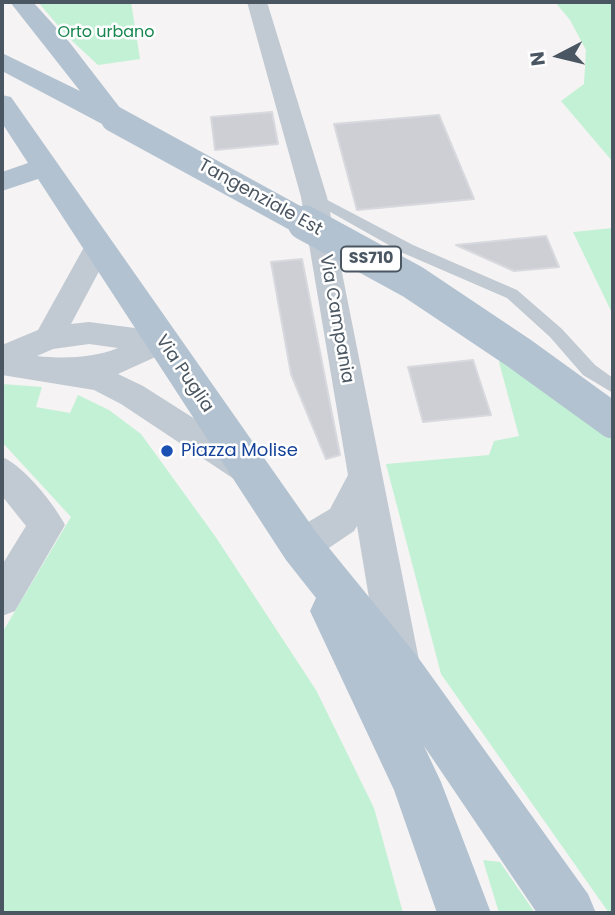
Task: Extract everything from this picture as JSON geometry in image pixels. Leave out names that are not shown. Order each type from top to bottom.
[{"type":"main road","points":[[21,2],[61,48],[114,119]]},
{"type":"main road","name":"Tangenziale Est","points":[[2,61],[413,282],[519,353],[613,421]]},
{"type":"main road","points":[[2,78],[33,92],[114,119]]},
{"type":"main road","name":"Via Puglia","points":[[2,103],[301,547],[401,672],[569,913]]},
{"type":"main road","points":[[2,182],[44,167]]},
{"type":"main road","points":[[301,547],[416,782],[464,913]]},
{"type":"street","name":"Via Campania","points":[[257,2],[314,197],[401,672]]},
{"type":"street","points":[[49,338],[98,247]]},
{"type":"street","points":[[2,360],[49,338],[89,333],[162,341]]},
{"type":"street","points":[[59,371],[108,365],[162,341]]},
{"type":"street","points":[[2,360],[100,379],[132,395],[249,471]]},
{"type":"street","points":[[2,472],[47,525],[2,598]]},
{"type":"street","points":[[301,547],[342,520],[365,476]]},
{"type":"lane","points":[[314,197],[408,249],[512,294],[556,333],[589,370],[613,386]]},
{"type":"green space","name":"Orto urbano","points":[[38,2],[131,2],[140,59],[98,65],[67,36]]},
{"type":"green space","points":[[555,2],[613,2],[613,162],[561,101],[584,84],[586,50],[570,20]]},
{"type":"green space","points":[[613,228],[613,315],[573,232]]},
{"type":"green space","points":[[524,336],[613,403],[613,913],[609,913],[441,674],[386,464],[489,455],[494,441],[519,436],[499,362]]},
{"type":"green space","points":[[2,384],[42,387],[36,407],[70,413],[78,395],[109,410],[141,434],[215,536],[316,690],[374,808],[403,913],[2,913],[2,633],[71,517],[2,442]]},
{"type":"green space","points":[[483,860],[500,862],[535,913],[499,913]]},
{"type":"building","points":[[272,112],[278,144],[215,150],[211,117]]},
{"type":"building","points":[[439,115],[474,199],[357,210],[334,124]]},
{"type":"building","points":[[546,236],[559,267],[514,271],[456,245]]},
{"type":"building","points":[[302,259],[340,455],[326,459],[291,374],[271,262]]},
{"type":"building","points":[[473,360],[491,415],[423,422],[408,367]]},
{"type":"place","name":"Piazza Molise","points":[[167,451]]}]
